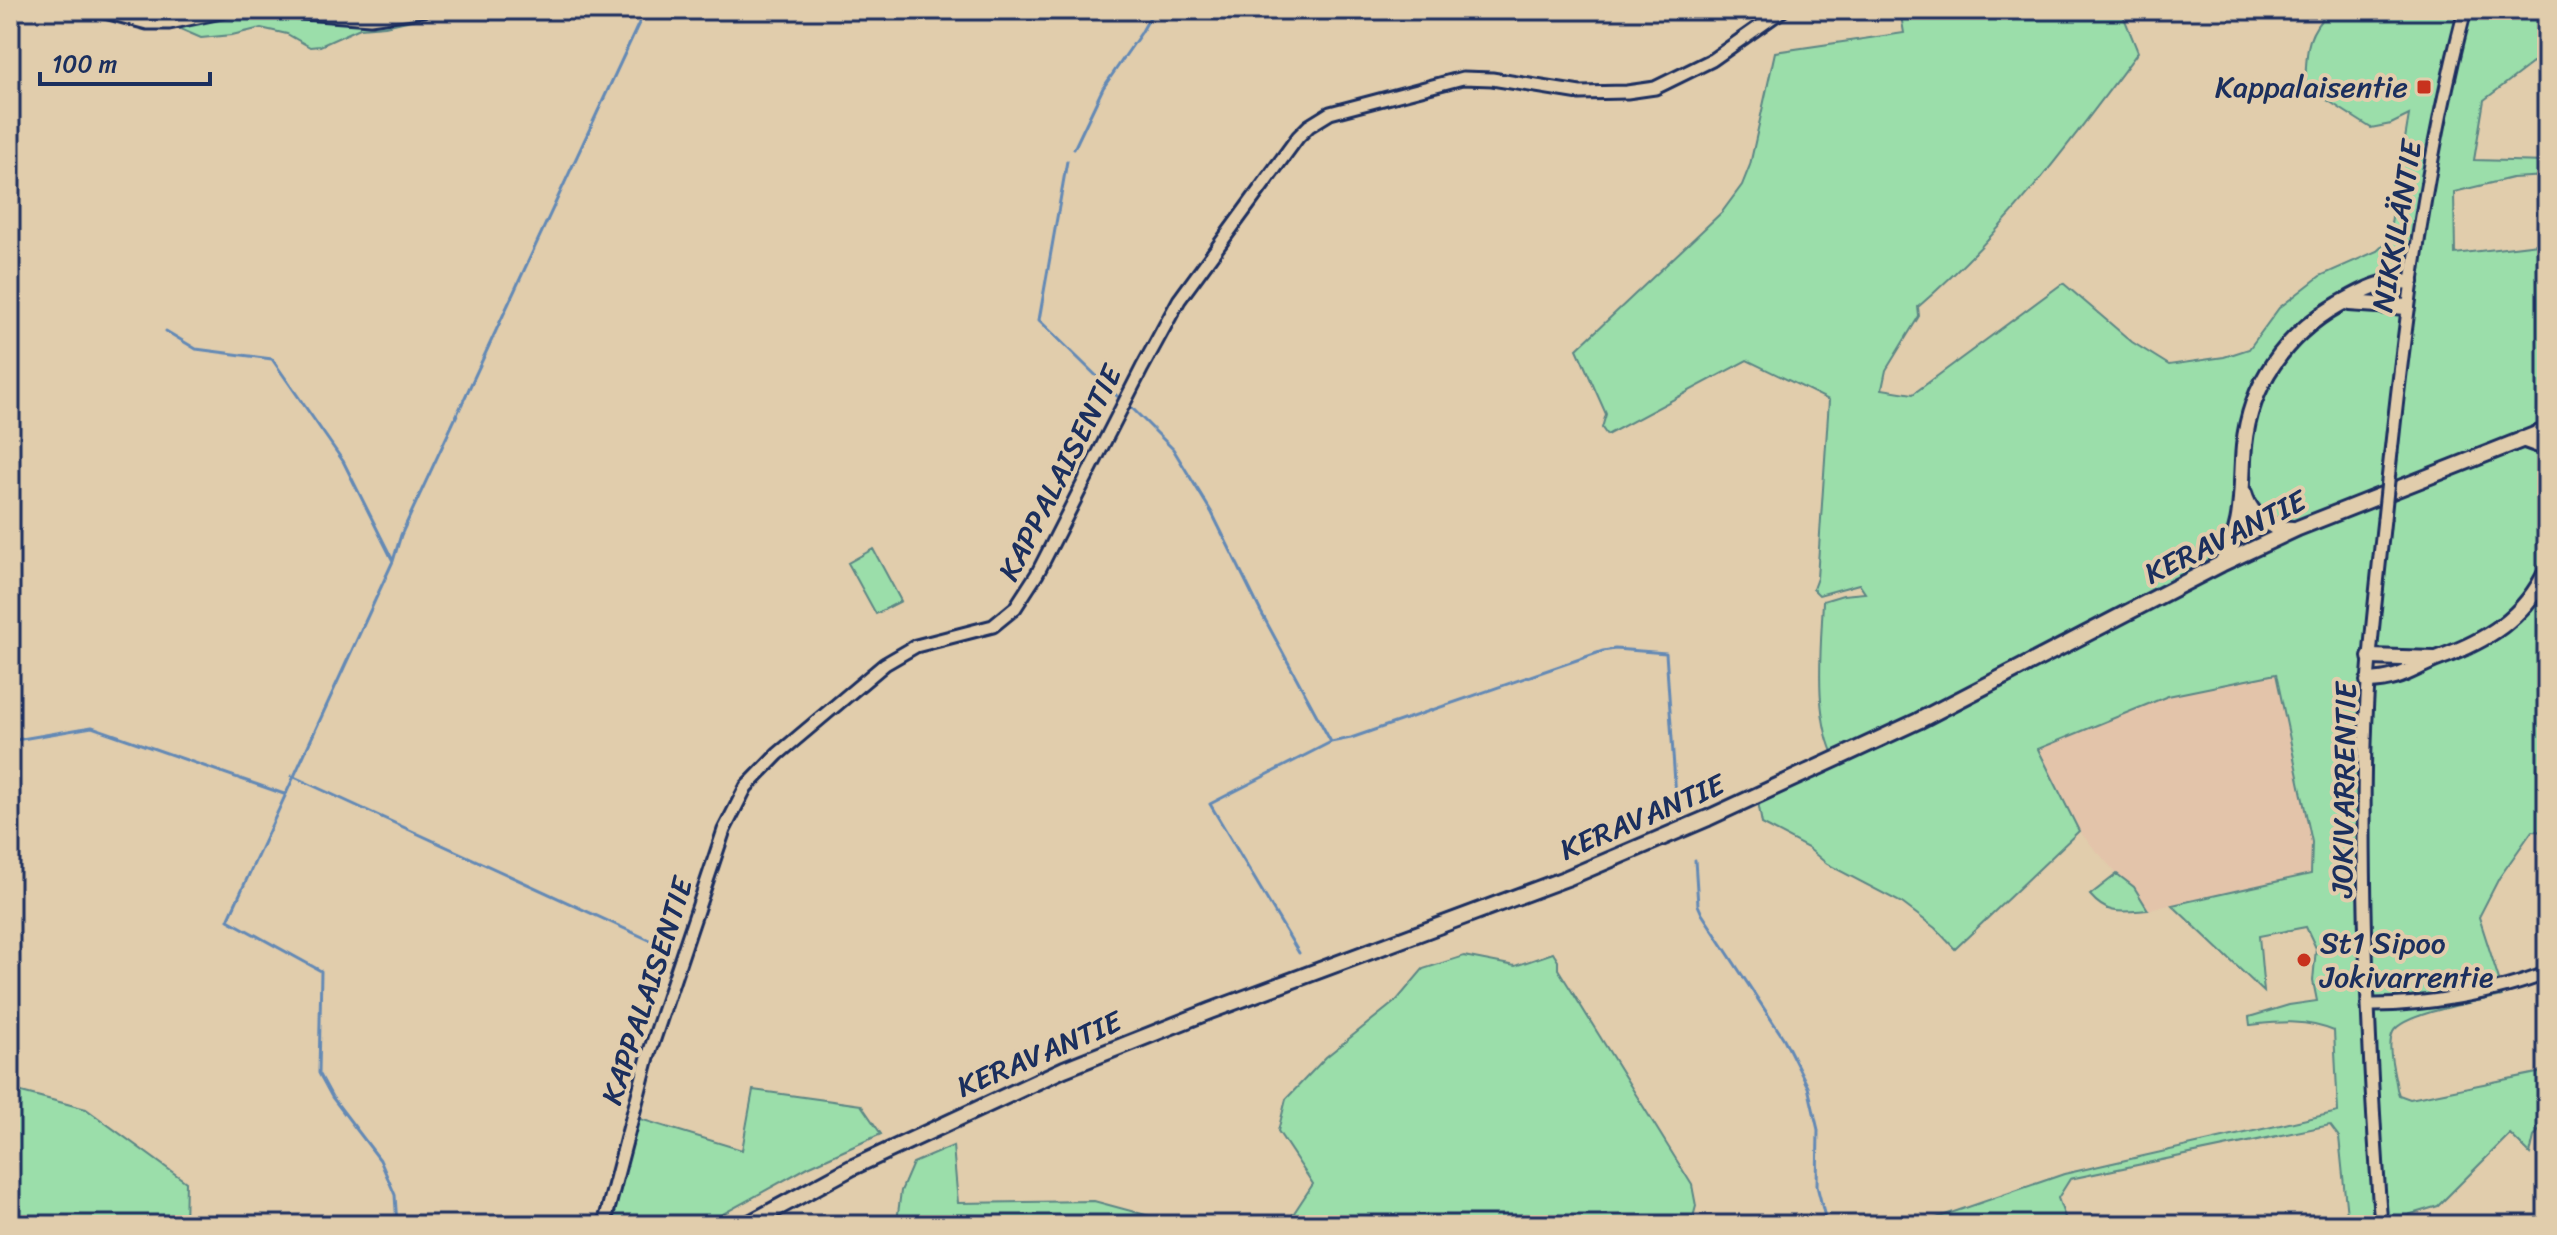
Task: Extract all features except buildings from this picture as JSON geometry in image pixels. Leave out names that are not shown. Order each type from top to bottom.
[{"type":"main road","points":[[2221,564],[2233,543],[2248,422],[2262,382],[2288,342],[2340,304],[2387,282],[2411,282]]},
{"type":"main road","points":[[2340,304],[2360,302],[2407,307]]},
{"type":"main road","name":"KERAVANTIE","points":[[746,1225],[851,1168],[1064,1069],[1567,878],[1708,818],[1918,721],[2221,564],[2298,528],[2547,430]]},
{"type":"main road","points":[[2522,439],[2547,448]]},
{"type":"main road","points":[[2242,488],[2246,501],[2262,522],[2278,529],[2298,528]]},
{"type":"main road","points":[[2368,681],[2402,677],[2439,658],[2476,645],[2520,610],[2547,570]]},
{"type":"main road","points":[[2370,657],[2439,658]]},
{"type":"street","points":[[97,10],[147,23],[169,23],[231,10]]},
{"type":"street","points":[[262,10],[370,18],[425,10]]},
{"type":"street","name":"KAPPALAISENTIE","points":[[604,1225],[648,1057],[724,830],[746,787],[778,754],[885,664],[916,646],[993,626],[1006,618],[1023,599],[1179,300],[1298,137],[1330,113],[1463,78],[1492,79],[1580,93],[1655,88],[1712,60],[1783,10]]},
{"type":"street","name":"NIKKILÄNTIE","points":[[2391,452],[2411,282],[2437,133],[2465,10]]},
{"type":"street","name":"JOKIVARRENTIE","points":[[2381,1225],[2370,1082],[2365,789],[2368,681],[2391,452]]},
{"type":"street","points":[[2368,1005],[2396,1006],[2502,989],[2547,973]]},
{"type":"shaded area","points":[[2276,674],[2312,842],[2311,874],[2148,910],[2134,887],[2117,874],[2079,831],[2037,749],[2168,696]]},
{"type":"green space","points":[[273,10],[415,10],[416,19],[360,28],[320,46],[310,47],[287,34],[261,28],[201,38],[178,28],[242,14],[273,17]]},
{"type":"green space","points":[[1900,10],[2121,10],[2138,52],[2007,218],[1918,307],[1919,316],[1886,370],[1882,389],[1913,394],[2063,283],[2132,342],[2169,365],[2224,357],[2249,349],[2279,308],[2320,276],[2377,251],[2388,241],[2409,115],[2391,124],[2371,128],[2305,86],[2308,45],[2322,19],[2330,10],[2547,10],[2547,59],[2538,59],[2484,100],[2474,160],[2547,162],[2547,176],[2512,178],[2454,192],[2455,254],[2547,243],[2547,430],[2523,439],[2547,448],[2547,832],[2532,831],[2499,878],[2479,917],[2502,996],[2411,1019],[2393,1032],[2390,1045],[2399,1095],[2410,1099],[2547,1071],[2547,1120],[2534,1137],[2530,1154],[2510,1134],[2438,1206],[2381,1225],[2348,1225],[2339,1137],[2330,1125],[2070,1179],[2058,1198],[2066,1220],[2127,1225],[1916,1225],[2064,1174],[2338,1112],[2334,1031],[2303,1023],[2250,1025],[2249,1017],[2289,1005],[2317,1001],[2313,981],[2316,948],[2306,927],[2259,936],[2264,992],[2172,905],[2311,874],[2312,842],[2276,674],[2168,696],[2038,749],[2079,831],[1955,949],[1935,928],[1902,903],[1827,864],[1808,848],[1762,824],[1757,796],[1836,760],[1821,704],[1823,601],[1865,593],[1859,584],[1819,595],[1813,589],[1817,578],[1829,400],[1747,360],[1607,435],[1602,428],[1606,414],[1577,349],[1722,212],[1742,185],[1750,165],[1775,52],[1904,33]],"holes":[[[2411,282],[2407,307],[2341,302]],[[2246,501],[2278,529],[2222,562]],[[2370,658],[2428,664],[2368,681]]]},
{"type":"green space","points":[[873,549],[901,601],[876,614],[848,563]]},
{"type":"green space","points":[[2117,874],[2134,887],[2148,910],[2109,910],[2090,895]]},
{"type":"green space","points":[[1553,953],[1558,969],[1692,1185],[1696,1206],[1691,1225],[1286,1225],[1313,1184],[1278,1131],[1286,1099],[1326,1057],[1397,1000],[1423,969],[1464,956],[1515,966]]},
{"type":"green space","points":[[10,1089],[86,1109],[186,1182],[185,1225],[10,1225]]},
{"type":"green space","points":[[753,1090],[861,1105],[881,1134],[808,1167],[703,1225],[612,1225],[637,1118],[742,1150]]},
{"type":"green space","points":[[953,1146],[958,1203],[1094,1201],[1157,1218],[1149,1225],[891,1225],[897,1221],[901,1191],[913,1163]]},
{"type":"waterway","points":[[397,1225],[395,1195],[380,1160],[332,1097],[319,1073],[321,971],[228,920],[393,561],[401,535],[645,10]]},
{"type":"waterway","points":[[1074,149],[1103,88],[1154,10]]},
{"type":"waterway","points":[[1067,161],[1039,320],[1117,396]]},
{"type":"waterway","points":[[166,331],[196,349],[272,359],[343,461],[393,561]]},
{"type":"waterway","points":[[1132,408],[1173,449],[1212,513],[1331,742]]},
{"type":"waterway","points":[[1299,953],[1210,804],[1331,742],[1351,738],[1603,651],[1666,653],[1677,811]]},
{"type":"waterway","points":[[10,741],[92,727],[284,794]]},
{"type":"waterway","points":[[292,776],[658,944]]},
{"type":"waterway","points":[[1695,860],[1698,905],[1702,914],[1784,1039],[1808,1087],[1818,1130],[1817,1186],[1827,1225]]},
{"type":"place","name":"Kappalaisentie","points":[[2424,87]]},
{"type":"place","name":"St1 Sipoo Jokivarrentie","points":[[2304,960]]}]
